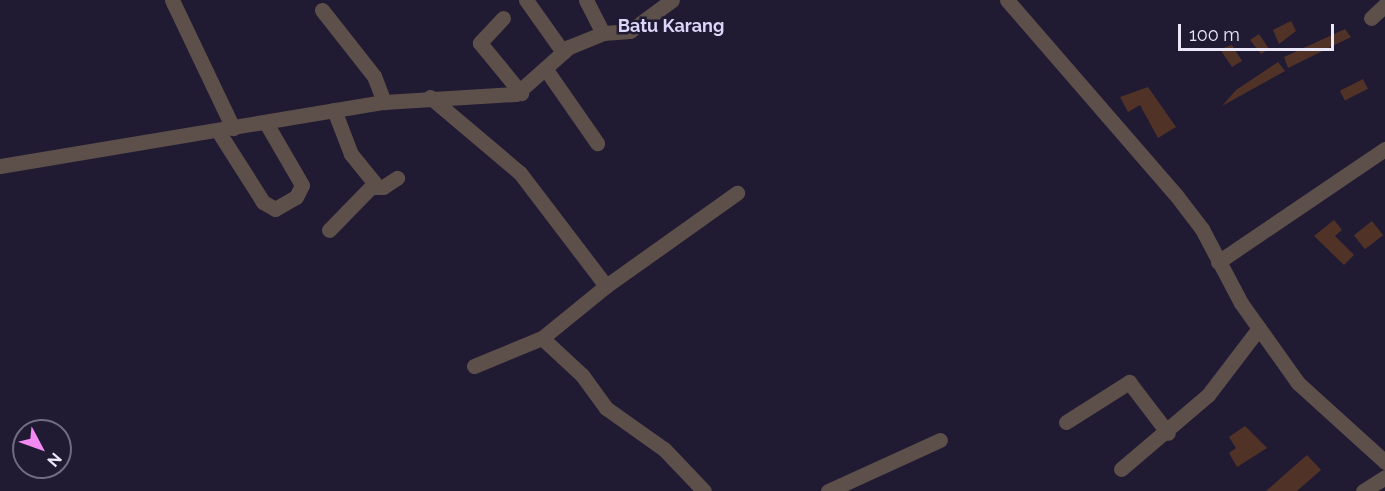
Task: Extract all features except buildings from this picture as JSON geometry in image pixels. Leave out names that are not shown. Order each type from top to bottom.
[{"type":"street","points":[[172,0],[233,128]]},
{"type":"street","points":[[526,0],[563,52]]},
{"type":"street","points":[[586,0],[603,33]]},
{"type":"street","points":[[0,166],[384,102],[430,97],[521,93],[563,52],[603,33],[636,29],[672,0]]},
{"type":"street","points":[[1007,0],[1176,195],[1258,328],[1298,383],[1385,462]]},
{"type":"street","points":[[1371,18],[1385,5]]},
{"type":"street","points":[[322,10],[374,76],[384,102]]},
{"type":"street","points":[[502,18],[480,43],[521,93]]},
{"type":"street","points":[[547,70],[597,143]]},
{"type":"street","points":[[430,97],[520,173],[606,286]]},
{"type":"street","points":[[334,110],[351,154],[375,184],[383,187],[397,178]]},
{"type":"street","points":[[218,131],[263,202],[275,209],[296,197],[302,185],[266,123]]},
{"type":"street","points":[[1218,262],[1385,149]]},
{"type":"street","points":[[329,230],[375,184]]},
{"type":"street","points":[[474,366],[542,338],[606,286],[737,193]]},
{"type":"street","points":[[1121,469],[1168,433],[1208,394],[1258,328]]},
{"type":"street","points":[[542,338],[582,375],[606,408],[664,449],[704,491]]},
{"type":"street","points":[[1066,422],[1129,382],[1168,433]]},
{"type":"street","points":[[828,491],[940,440]]},
{"type":"street","points":[[1363,491],[1385,477]]},
{"type":"district","name":"Batu Karang","points":[[671,26]]}]
